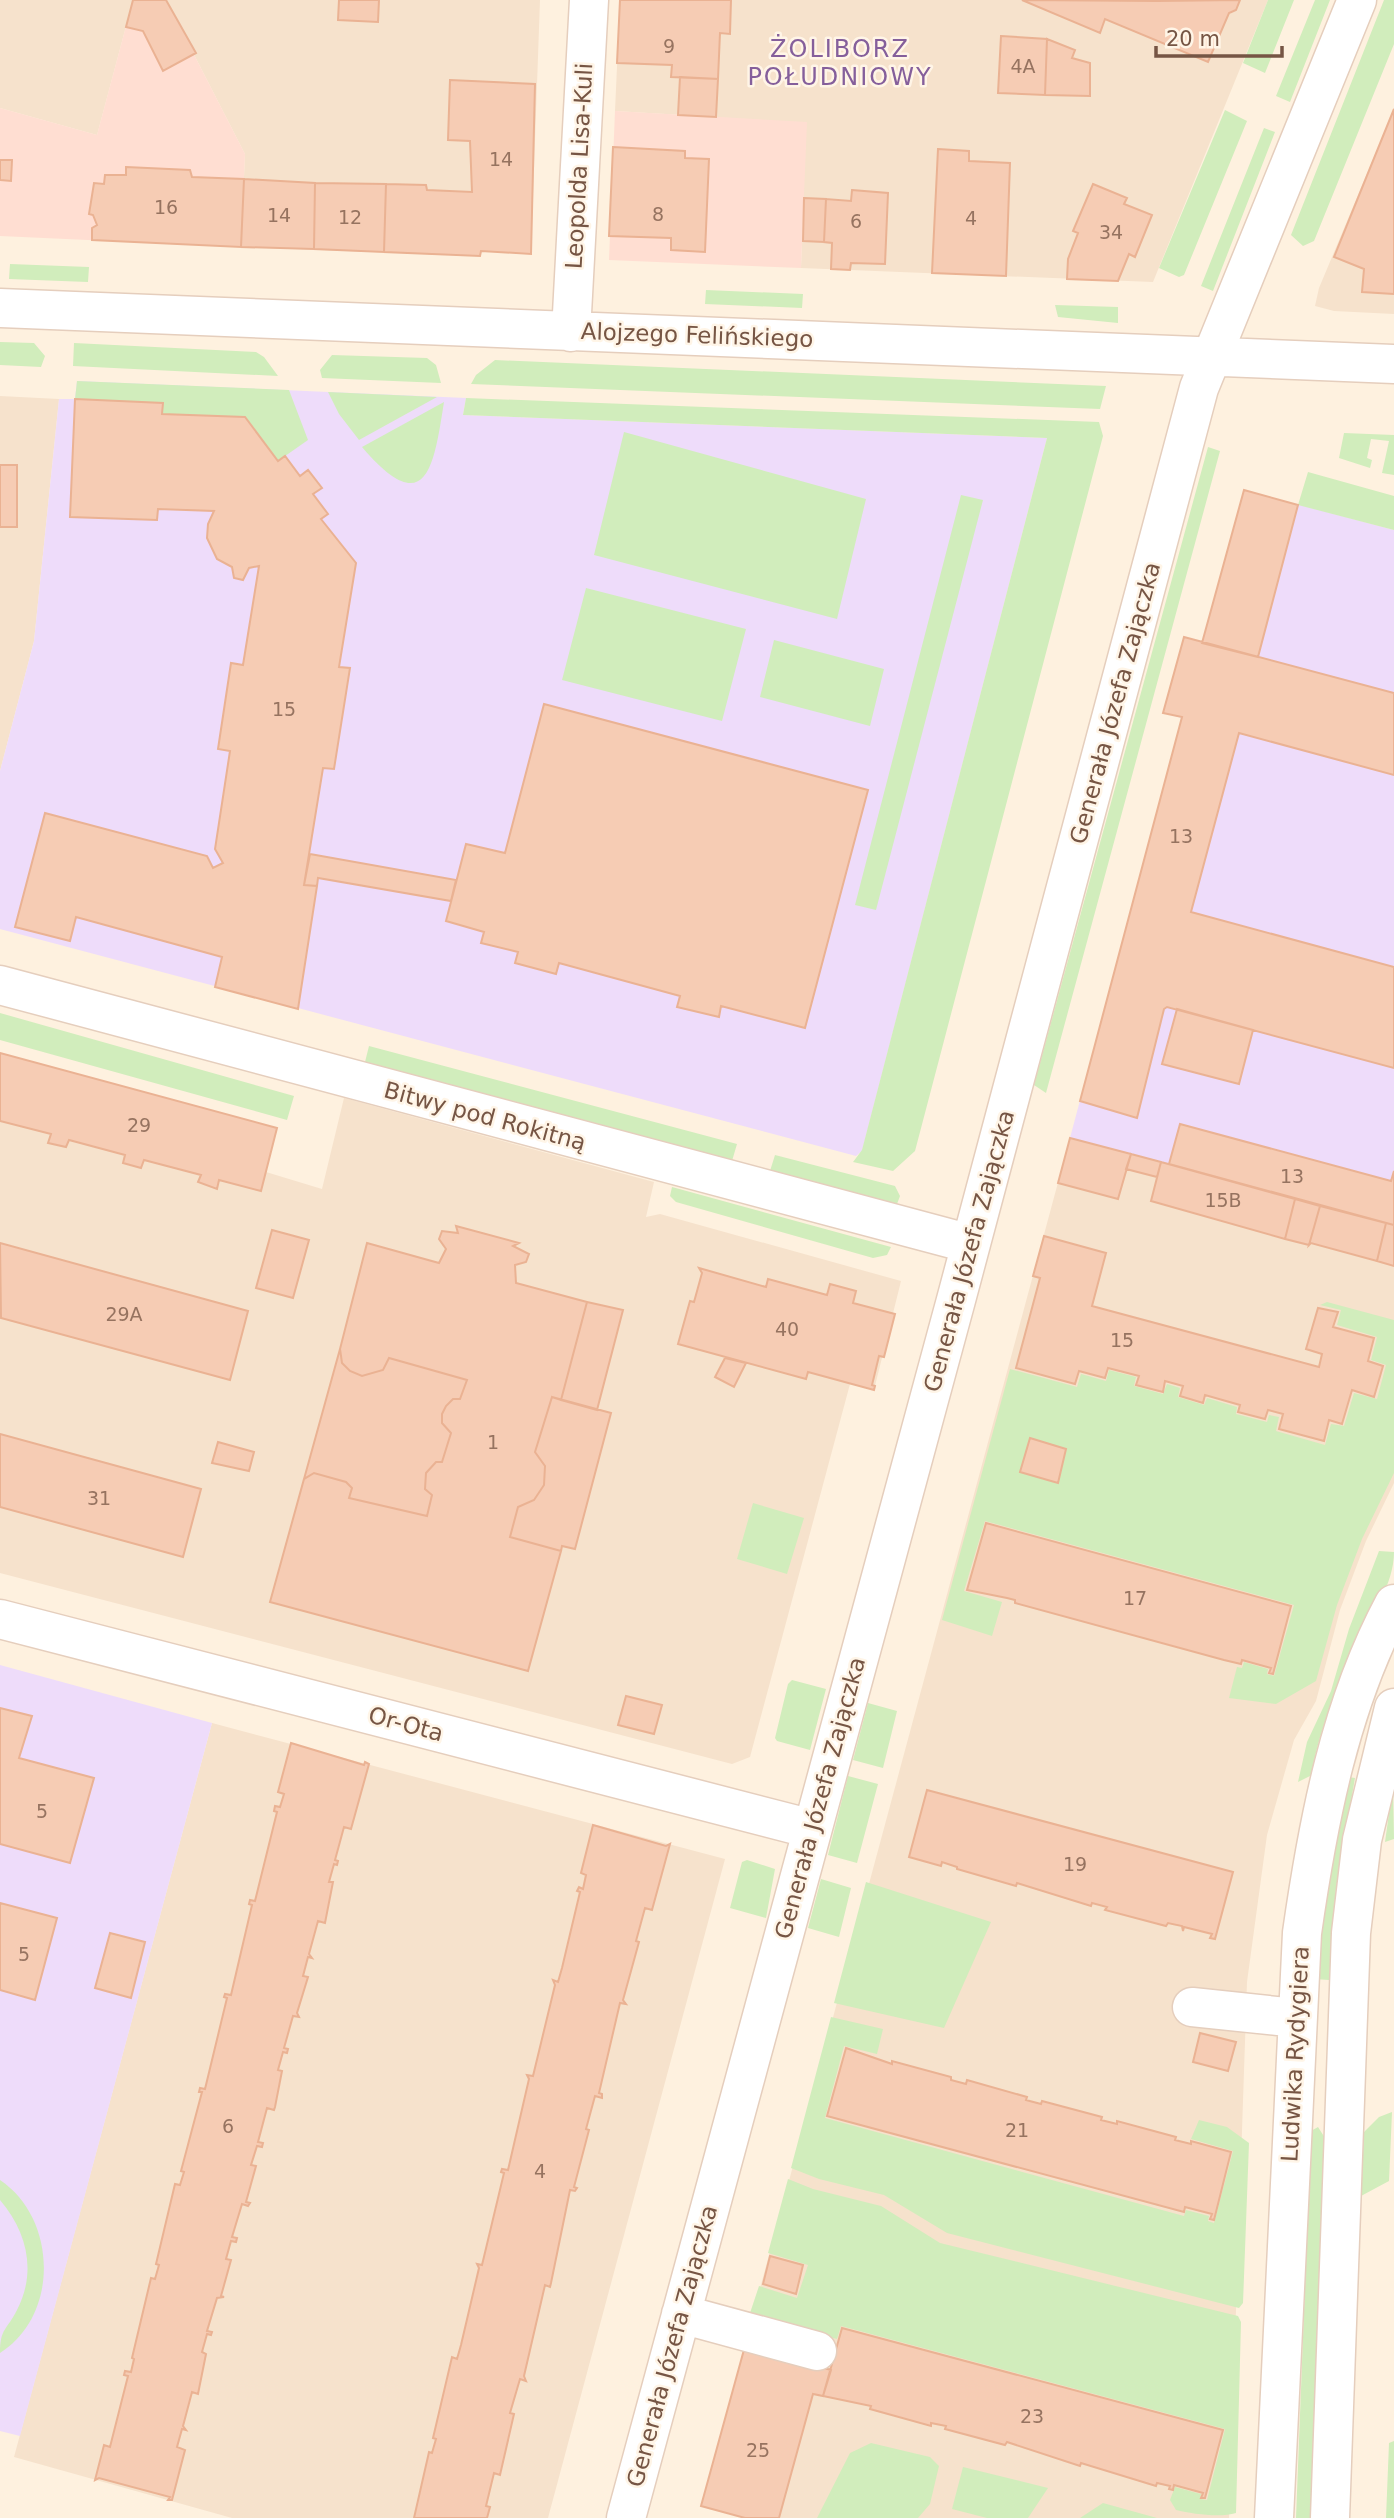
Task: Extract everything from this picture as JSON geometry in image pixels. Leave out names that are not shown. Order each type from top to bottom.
[{"type":"street","name":"Leopolda Lisa-Kuli","points":[[571,332],[589,0]]},
{"type":"street","name":"Generała Józefa Zajączka","points":[[626,2518],[971,1244],[1195,400],[1210,357],[1238,296],[1357,0]]},
{"type":"street","name":"Alojzego Felińskiego","points":[[0,308],[571,332],[874,341],[1394,364]]},
{"type":"street","name":"Bitwy pod Rokitną","points":[[0,985],[971,1244]]},
{"type":"street","name":"Ludwika Rydygiera","points":[[1274,2518],[1301,1933],[1310,1876],[1340,1741],[1358,1689],[1394,1604]]},
{"type":"street","name":"Or-Ota","points":[[0,1619],[812,1829]]},
{"type":"street","points":[[1330,2518],[1351,1933],[1362,1840],[1394,1708]]},
{"type":"street","points":[[1340,1741],[1381,1754]]},
{"type":"street","points":[[1192,2007],[1296,2018]]},
{"type":"street","points":[[681,2315],[817,2351]]},
{"type":"shaded area","points":[[0,0],[133,0],[97,135],[0,108]]},
{"type":"shaded area","points":[[133,0],[166,0],[245,154],[241,247],[0,236],[0,108],[97,135]]},
{"type":"shaded area","points":[[166,0],[540,0],[531,254],[481,251],[480,256],[241,247],[245,154]]},
{"type":"shaded area","points":[[620,0],[1268,0],[1153,282],[801,268],[804,198],[716,117],[615,111]]},
{"type":"shaded area","points":[[1394,109],[1394,314],[1334,311],[1315,306],[1319,288]]},
{"type":"shaded area","points":[[615,111],[807,122],[801,268],[609,260]]},
{"type":"shaded area","points":[[77,381],[466,398],[463,415],[1047,438],[862,1151],[856,1156],[0,929],[0,771],[34,641],[59,399],[75,399]]},
{"type":"shaded area","points":[[0,396],[59,399],[34,641],[0,771]]},
{"type":"shaded area","points":[[1244,490],[1394,530],[1394,1225],[1070,1138],[1182,718],[1163,713],[1184,637],[1202,642]]},
{"type":"shaded area","points":[[0,1053],[270,1154],[266,1172],[322,1189],[344,1098],[654,1182],[646,1217],[660,1214],[901,1281],[874,1390],[850,1384],[750,1757],[732,1764],[0,1573]]},
{"type":"shaded area","points":[[1070,1138],[1394,1225],[1394,1483],[1366,1541],[1340,1610],[1316,1701],[1294,1740],[1267,1835],[1247,1982],[1229,2518],[779,2518],[813,2394],[823,2396],[752,2318]]},
{"type":"shaded area","points":[[0,1665],[212,1723],[20,2436],[0,2431]]},
{"type":"shaded area","points":[[212,1723],[725,1859],[548,2518],[232,2518],[14,2457]]},
{"type":"green space","points":[[1268,0],[1294,0],[1265,73],[1243,63]]},
{"type":"green space","points":[[1315,0],[1330,0],[1290,102],[1276,96]]},
{"type":"green space","points":[[1384,0],[1394,0],[1394,44],[1314,241],[1303,246],[1291,235]]},
{"type":"green space","points":[[1225,110],[1247,121],[1184,275],[1179,277],[1159,268]]},
{"type":"green space","points":[[1264,128],[1275,132],[1213,291],[1201,286]]},
{"type":"green space","points":[[10,264],[89,267],[88,282],[9,279]]},
{"type":"green space","points":[[706,290],[803,294],[802,308],[705,304]]},
{"type":"green space","points":[[1055,305],[1118,307],[1118,323],[1058,317]]},
{"type":"green space","points":[[0,342],[34,343],[45,356],[41,367],[0,365]]},
{"type":"green space","points":[[74,343],[256,352],[264,357],[278,376],[73,366]]},
{"type":"green space","points":[[332,355],[427,358],[436,365],[441,383],[322,378],[320,370]]},
{"type":"green space","points":[[495,360],[1106,386],[1100,409],[471,384],[476,375]]},
{"type":"green space","points":[[77,381],[289,390],[308,440],[278,461],[162,414],[163,404],[75,399]]},
{"type":"green space","points":[[328,392],[437,397],[359,440],[339,414]]},
{"type":"green space","points":[[466,398],[1099,422],[1103,436],[915,1151],[893,1171],[853,1162],[862,1150],[1047,438],[463,415]]},
{"type":"green space","points":[[444,402],[431,464],[424,477],[414,483],[401,481],[384,469],[362,447]]},
{"type":"green space","points":[[624,432],[866,499],[837,619],[594,555]]},
{"type":"green space","points":[[1344,433],[1394,435],[1394,475],[1382,473],[1389,441],[1371,439],[1367,458],[1372,460],[1370,468],[1339,458]]},
{"type":"green space","points":[[1208,447],[1220,451],[1046,1093],[1034,1085]]},
{"type":"green space","points":[[1308,472],[1394,496],[1394,530],[1298,505]]},
{"type":"green space","points":[[961,495],[983,500],[876,910],[855,905]]},
{"type":"green space","points":[[586,588],[746,629],[722,721],[562,680]]},
{"type":"green space","points":[[774,640],[884,669],[870,726],[760,697]]},
{"type":"green space","points":[[0,1013],[294,1096],[287,1120],[0,1040]]},
{"type":"green space","points":[[369,1046],[737,1144],[732,1161],[365,1062]]},
{"type":"green space","points":[[775,1155],[895,1186],[900,1196],[897,1204],[770,1171]]},
{"type":"green space","points":[[672,1187],[891,1247],[887,1255],[873,1258],[676,1202],[670,1196]]},
{"type":"green space","points":[[1327,1302],[1394,1320],[1394,1473],[1362,1539],[1337,1605],[1316,1681],[1276,1704],[1229,1698],[1237,1667],[1242,1668],[1244,1662],[1268,1669],[1267,1674],[1274,1676],[1294,1605],[985,1521],[964,1591],[1002,1602],[992,1636],[942,1620],[1010,1369],[1077,1387],[1081,1374],[1106,1381],[1109,1370],[1136,1377],[1134,1386],[1163,1394],[1167,1384],[1180,1388],[1178,1397],[1204,1405],[1207,1398],[1237,1407],[1236,1414],[1267,1422],[1269,1415],[1279,1417],[1276,1431],[1325,1445],[1331,1424],[1344,1426],[1354,1393],[1377,1399],[1386,1365],[1371,1360],[1377,1337],[1337,1325],[1341,1310],[1320,1305]]},
{"type":"green space","points":[[753,1503],[804,1518],[787,1574],[737,1559]]},
{"type":"green space","points":[[1379,1551],[1394,1552],[1390,1576],[1337,1689],[1318,1744],[1312,1775],[1298,1782],[1307,1742],[1331,1691],[1349,1629]]},
{"type":"green space","points":[[792,1680],[826,1689],[810,1750],[777,1741],[775,1738],[788,1684]]},
{"type":"green space","points":[[868,1703],[897,1711],[883,1768],[853,1760]]},
{"type":"green space","points":[[848,1776],[878,1784],[857,1863],[828,1855]]},
{"type":"green space","points":[[1348,1777],[1355,1778],[1336,1888],[1329,1980],[1314,1979],[1326,1879]]},
{"type":"green space","points":[[1393,1785],[1394,1839],[1385,1842]]},
{"type":"green space","points":[[747,1860],[775,1869],[766,1918],[730,1908],[742,1862]]},
{"type":"green space","points":[[821,1879],[851,1888],[839,1937],[808,1928]]},
{"type":"green space","points":[[866,1882],[991,1922],[944,2028],[834,2003]]},
{"type":"green space","points":[[831,2017],[883,2029],[877,2054],[844,2046],[825,2118],[1184,2216],[1186,2210],[1209,2216],[1208,2221],[1214,2223],[1233,2151],[1191,2139],[1199,2120],[1227,2127],[1249,2143],[1243,2303],[1239,2308],[947,2233],[884,2195],[819,2179],[791,2168]]},
{"type":"green space","points":[[1392,2112],[1389,2181],[1361,2196],[1364,2132],[1379,2117]]},
{"type":"green space","points":[[1318,2127],[1325,2138],[1312,2518],[1296,2518],[1311,2131]]},
{"type":"green space","points":[[788,2179],[813,2189],[881,2206],[940,2243],[1238,2316],[1241,2322],[1236,2513],[1214,2515],[1176,2510],[1170,2500],[1175,2487],[1201,2494],[1200,2499],[1207,2500],[1225,2429],[841,2326],[837,2339],[749,2316],[759,2286],[797,2298],[808,2265],[768,2253]]},
{"type":"green space","points":[[0,2180],[19,2197],[32,2218],[41,2241],[44,2266],[41,2292],[33,2315],[20,2336],[0,2353],[3,2334],[23,2295],[28,2266],[23,2239],[0,2200]]},
{"type":"green space","points":[[1394,2441],[1394,2518],[1386,2518],[1389,2443]]},
{"type":"green space","points":[[871,2443],[930,2457],[939,2466],[930,2504],[918,2518],[817,2518],[850,2453]]},
{"type":"green space","points":[[963,2467],[1048,2488],[1028,2518],[987,2518],[952,2509]]},
{"type":"green space","points":[[1103,2503],[1157,2518],[1080,2518]]},
{"type":"building","points":[[133,0],[166,0],[196,53],[163,71],[143,31],[126,27]]},
{"type":"building","points":[[339,0],[379,0],[378,22],[338,20]]},
{"type":"building","points":[[620,0],[731,0],[730,34],[720,33],[718,79],[671,77],[672,65],[617,63]]},
{"type":"building","points":[[1022,0],[1240,0],[1236,10],[1229,13],[1208,62],[1105,19],[1100,33]]},
{"type":"building","points":[[1001,36],[1047,39],[1045,95],[998,93]]},
{"type":"building","points":[[1047,39],[1075,50],[1072,58],[1090,63],[1090,96],[1045,95]]},
{"type":"building","points":[[680,77],[718,79],[716,117],[678,115]]},
{"type":"building","points":[[450,80],[535,84],[531,254],[481,251],[480,256],[384,252],[386,184],[426,185],[427,190],[472,192],[470,141],[448,140]]},
{"type":"building","points":[[1394,109],[1394,294],[1362,292],[1364,269],[1334,257]]},
{"type":"building","points":[[613,147],[685,151],[685,158],[709,159],[705,252],[671,250],[671,238],[609,236]]},
{"type":"building","points":[[938,149],[969,151],[969,161],[1010,163],[1006,276],[932,273]]},
{"type":"building","points":[[0,160],[12,160],[11,181],[0,180]]},
{"type":"building","points":[[126,167],[190,170],[192,177],[244,179],[241,247],[92,240],[92,228],[97,225],[93,215],[89,214],[94,183],[104,184],[105,175],[126,175]]},
{"type":"building","points":[[244,179],[315,183],[314,249],[241,247]]},
{"type":"building","points":[[315,183],[386,184],[384,252],[314,249]]},
{"type":"building","points":[[1093,184],[1127,198],[1124,204],[1152,215],[1135,257],[1129,254],[1118,281],[1067,279],[1068,259],[1078,233],[1073,231]]},
{"type":"building","points":[[852,190],[888,193],[885,264],[851,263],[850,270],[831,269],[832,243],[824,242],[826,199],[851,201]]},
{"type":"building","points":[[804,198],[826,199],[824,242],[803,241]]},
{"type":"building","points":[[75,399],[163,403],[162,414],[245,417],[278,461],[285,456],[300,476],[308,470],[322,488],[313,494],[328,514],[321,519],[356,563],[339,667],[350,668],[334,769],[323,768],[304,885],[317,886],[298,1009],[215,987],[222,957],[76,917],[70,941],[15,927],[45,813],[207,856],[213,868],[223,863],[215,849],[230,751],[218,749],[231,663],[243,665],[259,566],[249,568],[243,580],[234,578],[232,567],[217,559],[207,538],[208,524],[214,511],[158,509],[157,520],[70,517]]},
{"type":"building","points":[[0,465],[17,465],[17,527],[0,527]]},
{"type":"building","points":[[1244,490],[1298,505],[1258,657],[1202,643]]},
{"type":"building","points":[[1184,637],[1394,693],[1394,775],[1239,733],[1191,912],[1394,967],[1394,1068],[1167,1007],[1164,1009],[1137,1118],[1080,1101],[1182,717],[1163,713]]},
{"type":"building","points":[[544,704],[868,790],[805,1028],[721,1006],[719,1017],[677,1007],[680,996],[559,963],[556,974],[515,963],[518,952],[481,943],[484,932],[446,921],[466,844],[505,853]]},
{"type":"building","points":[[310,854],[456,880],[451,901],[318,878],[317,886],[304,885]]},
{"type":"building","points":[[1177,1009],[1253,1030],[1239,1084],[1162,1064]]},
{"type":"building","points":[[0,1053],[277,1128],[261,1191],[219,1180],[217,1189],[198,1182],[201,1175],[144,1160],[141,1168],[123,1163],[125,1155],[69,1140],[66,1147],[48,1143],[51,1134],[0,1121]]},
{"type":"building","points":[[1180,1124],[1391,1181],[1394,1171],[1394,1225],[1169,1164]]},
{"type":"building","points":[[1070,1138],[1131,1154],[1118,1199],[1058,1183]]},
{"type":"building","points":[[1131,1154],[1161,1162],[1157,1177],[1126,1169]]},
{"type":"building","points":[[1161,1162],[1295,1199],[1285,1239],[1151,1201]]},
{"type":"building","points":[[1295,1199],[1320,1206],[1309,1245],[1285,1239]]},
{"type":"building","points":[[1320,1206],[1386,1223],[1377,1261],[1311,1243],[1309,1245]]},
{"type":"building","points":[[1386,1223],[1394,1225],[1394,1266],[1377,1261]]},
{"type":"building","points":[[456,1226],[519,1243],[513,1246],[529,1254],[526,1262],[515,1265],[516,1283],[587,1302],[561,1400],[552,1397],[535,1452],[545,1466],[544,1485],[534,1500],[518,1507],[510,1537],[561,1551],[528,1671],[270,1602],[304,1479],[314,1473],[346,1482],[352,1488],[349,1498],[427,1516],[432,1495],[425,1489],[426,1473],[436,1462],[442,1462],[451,1433],[442,1423],[442,1414],[453,1399],[460,1399],[467,1380],[389,1358],[383,1370],[362,1376],[350,1371],[342,1363],[340,1349],[367,1243],[439,1263],[446,1249],[439,1239],[442,1231],[458,1233]]},
{"type":"building","points":[[272,1230],[309,1240],[293,1298],[256,1288]]},
{"type":"building","points":[[1044,1236],[1106,1253],[1092,1306],[1319,1367],[1322,1354],[1306,1349],[1318,1308],[1338,1312],[1333,1327],[1374,1338],[1368,1361],[1383,1366],[1374,1397],[1352,1390],[1342,1424],[1329,1420],[1324,1441],[1279,1429],[1283,1414],[1268,1410],[1265,1419],[1238,1412],[1240,1405],[1205,1395],[1203,1403],[1180,1396],[1183,1386],[1165,1381],[1163,1392],[1136,1385],[1139,1376],[1108,1368],[1105,1378],[1079,1371],[1075,1384],[1016,1368],[1040,1278],[1033,1276]]},
{"type":"building","points":[[0,1243],[248,1311],[230,1380],[1,1318]]},
{"type":"building","points":[[699,1268],[766,1287],[768,1279],[827,1295],[830,1284],[856,1291],[853,1303],[895,1314],[884,1357],[879,1356],[872,1385],[875,1386],[874,1390],[808,1372],[806,1379],[678,1344],[690,1301],[694,1302],[702,1273]]},
{"type":"building","points":[[587,1302],[623,1310],[597,1410],[561,1400]]},
{"type":"building","points":[[340,1349],[342,1363],[350,1371],[362,1376],[383,1370],[389,1358],[467,1380],[460,1399],[453,1399],[442,1414],[442,1423],[451,1433],[442,1462],[436,1462],[426,1473],[425,1489],[432,1495],[427,1516],[349,1498],[352,1488],[346,1482],[314,1473],[304,1479]]},
{"type":"building","points":[[725,1358],[746,1363],[734,1387],[715,1377]]},
{"type":"building","points":[[552,1397],[611,1413],[575,1549],[562,1546],[561,1551],[510,1537],[518,1507],[534,1500],[544,1485],[545,1466],[535,1452]]},
{"type":"building","points":[[0,1434],[201,1489],[183,1557],[0,1507]]},
{"type":"building","points":[[1030,1438],[1066,1449],[1058,1483],[1020,1472]]},
{"type":"building","points":[[218,1442],[254,1452],[249,1471],[212,1463]]},
{"type":"building","points":[[986,1523],[1291,1606],[1273,1674],[1269,1673],[1271,1668],[1242,1660],[1241,1664],[1224,1660],[1015,1603],[1015,1600],[967,1590]]},
{"type":"building","points":[[626,1696],[662,1705],[654,1734],[618,1725]]},
{"type":"building","points":[[0,1708],[32,1716],[19,1758],[94,1778],[70,1863],[0,1844]]},
{"type":"building","points":[[291,1743],[364,1765],[365,1762],[369,1764],[351,1829],[344,1827],[335,1860],[338,1861],[337,1865],[334,1864],[329,1882],[333,1882],[325,1923],[318,1921],[309,1954],[312,1958],[308,1957],[303,1976],[308,1977],[297,2013],[299,2017],[293,2016],[284,2048],[288,2049],[287,2053],[283,2052],[278,2070],[282,2071],[275,2107],[274,2110],[267,2108],[258,2142],[263,2143],[262,2147],[257,2146],[251,2165],[256,2166],[246,2202],[250,2203],[248,2206],[242,2204],[232,2237],[237,2238],[236,2242],[231,2241],[226,2259],[231,2260],[221,2296],[224,2297],[217,2298],[207,2331],[212,2332],[211,2335],[207,2334],[202,2352],[206,2354],[198,2394],[192,2392],[183,2426],[186,2430],[182,2429],[177,2447],[185,2450],[172,2500],[168,2500],[170,2497],[99,2478],[95,2480],[104,2445],[110,2447],[128,2376],[124,2375],[125,2371],[131,2372],[151,2278],[155,2279],[159,2265],[156,2264],[175,2184],[180,2185],[184,2172],[181,2171],[202,2092],[199,2092],[200,2088],[205,2089],[227,1998],[224,1997],[225,1994],[231,1995],[252,1905],[249,1904],[250,1900],[255,1901],[277,1812],[274,1811],[275,1806],[280,1807],[284,1794],[278,1792]]},
{"type":"building","points":[[927,1790],[1233,1872],[1215,1939],[1210,1938],[1212,1934],[1184,1927],[1183,1931],[1182,1926],[1168,1923],[1166,1926],[1017,1883],[1016,1886],[942,1862],[941,1866],[909,1857]]},
{"type":"building","points":[[593,1825],[666,1846],[670,1844],[652,1910],[645,1908],[636,1941],[639,1942],[623,2000],[626,2004],[620,2003],[599,2093],[602,2098],[595,2096],[574,2187],[577,2188],[575,2191],[570,2190],[550,2287],[545,2285],[524,2376],[526,2381],[520,2379],[510,2413],[514,2414],[500,2475],[494,2473],[486,2506],[490,2507],[487,2518],[414,2518],[429,2452],[432,2453],[436,2439],[433,2438],[452,2357],[457,2359],[479,2268],[477,2264],[482,2265],[504,2173],[501,2172],[502,2169],[508,2170],[529,2079],[527,2075],[533,2076],[555,1985],[553,1980],[558,1982],[580,1892],[577,1891],[579,1887],[583,1889],[586,1875],[581,1873]]},
{"type":"building","points":[[0,1903],[57,1918],[35,2000],[0,1990]]},
{"type":"building","points":[[110,1933],[145,1942],[131,1998],[95,1988]]},
{"type":"building","points":[[1200,2033],[1236,2042],[1228,2071],[1193,2062]]},
{"type":"building","points":[[846,2048],[892,2064],[892,2061],[951,2077],[951,2080],[966,2084],[967,2080],[1027,2097],[1026,2100],[1041,2104],[1042,2101],[1102,2117],[1101,2120],[1117,2124],[1117,2121],[1176,2137],[1175,2140],[1191,2144],[1191,2141],[1231,2152],[1214,2220],[1210,2219],[1212,2214],[1185,2207],[1184,2212],[827,2116]]},
{"type":"building","points":[[770,2256],[803,2265],[796,2294],[763,2284]]},
{"type":"building","points":[[842,2328],[1223,2430],[1205,2498],[1201,2498],[1203,2493],[1174,2485],[1173,2490],[1169,2489],[1170,2486],[1157,2483],[1156,2486],[1081,2463],[1080,2466],[1007,2442],[1005,2445],[945,2429],[946,2426],[931,2423],[931,2426],[870,2409],[871,2406],[823,2396]]},
{"type":"building","points":[[745,2346],[831,2370],[823,2396],[813,2394],[779,2518],[745,2518],[701,2506]]},
{"type":"district","name":"ŻOLIBORZ POŁUDNIOWY","points":[[840,63]]}]
